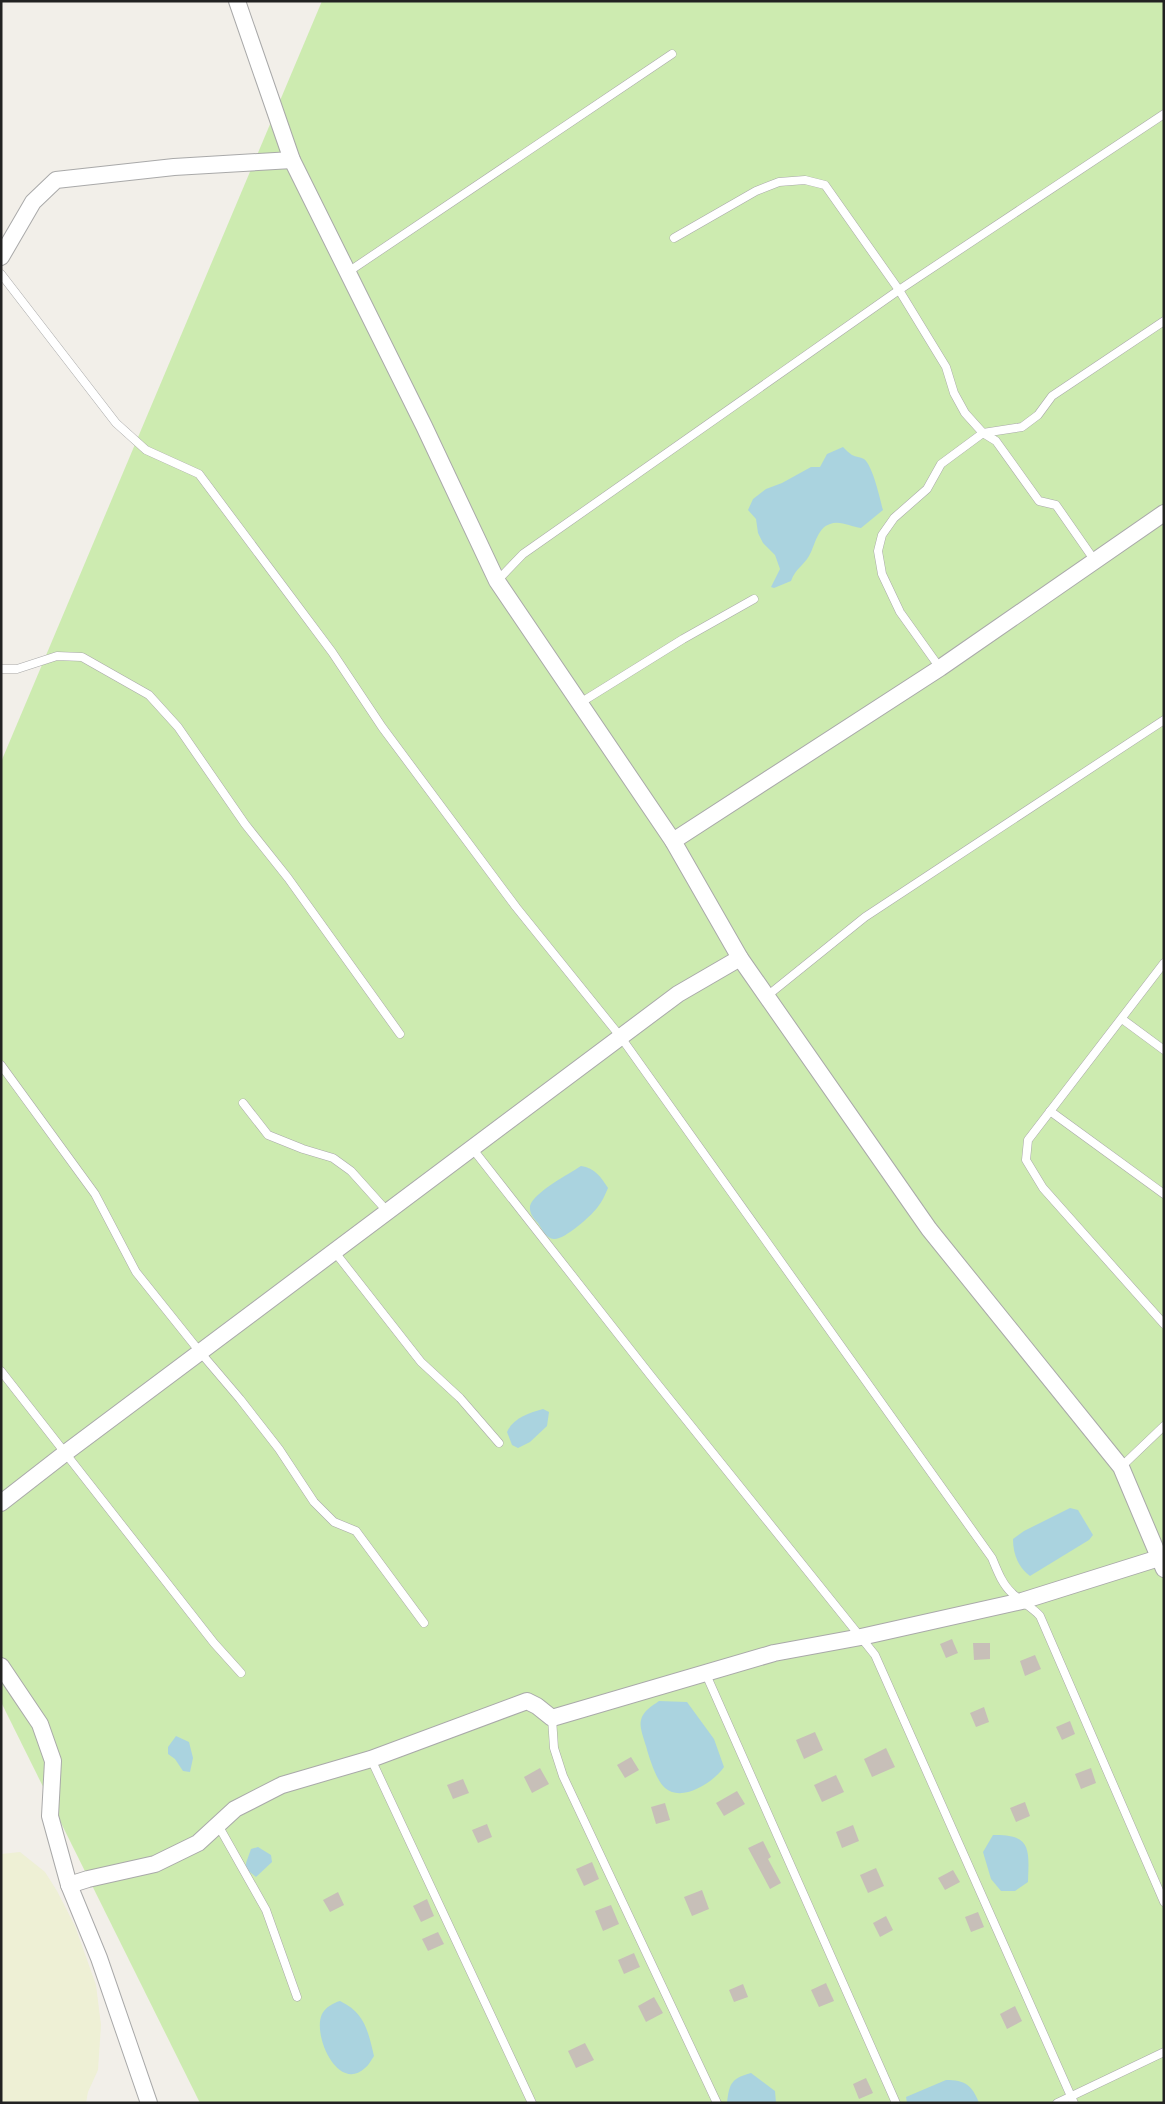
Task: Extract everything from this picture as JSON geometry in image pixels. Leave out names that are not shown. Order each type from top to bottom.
[{"type":"street","points":[[69,1886],[88,1878],[155,1864],[198,1843],[236,1809],[282,1785],[371,1759],[527,1701],[552,1718],[774,1653],[861,1637],[1022,1601],[1161,1564],[1121,1467],[929,1229],[740,958],[673,841],[497,581],[424,426],[292,160],[237,1]]},
{"type":"street","points":[[1,257],[33,202],[56,180],[174,167],[292,160]]},
{"type":"street","points":[[673,841],[940,668],[1164,513]]},
{"type":"street","points":[[1,1503],[620,1036],[678,994],[740,958]]},
{"type":"street","points":[[1,1666],[40,1724],[53,1761],[50,1816],[69,1886],[99,1958],[148,2103]]},
{"type":"lane","points":[[348,272],[672,54]]},
{"type":"lane","points":[[497,581],[523,554],[899,290],[1164,114]]},
{"type":"lane","points":[[674,238],[756,191],[779,182],[805,180],[825,185],[899,290],[946,367],[954,393],[965,413],[983,433],[996,441],[1039,501],[1056,505],[1094,561]]},
{"type":"lane","points":[[1,274],[116,423],[146,450],[199,474],[332,652],[382,727],[516,907],[620,1036],[992,1558],[1004,1583],[1012,1593],[1032,1608],[1043,1622],[1164,1902]]},
{"type":"lane","points":[[940,668],[900,612],[882,574],[878,552],[882,535],[894,518],[927,489],[942,464],[983,433],[1022,427],[1038,415],[1052,396],[1164,321]]},
{"type":"lane","points":[[580,704],[683,639],[754,599]]},
{"type":"lane","points":[[1,669],[17,669],[57,656],[82,657],[149,695],[178,727],[244,824],[288,878],[400,1034]]},
{"type":"lane","points":[[767,996],[865,917],[1164,720]]},
{"type":"lane","points":[[1164,963],[1028,1140],[1026,1160],[1043,1188],[1164,1324]]},
{"type":"lane","points":[[1122,1019],[1164,1050]]},
{"type":"lane","points":[[1,1065],[95,1194],[136,1272],[279,1449],[314,1502],[334,1522],[356,1531],[424,1622]]},
{"type":"lane","points":[[243,1103],[268,1134],[303,1150],[333,1158],[351,1171],[387,1211]]},
{"type":"lane","points":[[1050,1111],[1164,1194]]},
{"type":"lane","points":[[472,1148],[651,1376],[875,1655],[1073,2100]]},
{"type":"lane","points":[[334,1251],[421,1362],[460,1398],[499,1443]]},
{"type":"lane","points":[[1,1371],[64,1454],[214,1643],[241,1673]]},
{"type":"lane","points":[[1121,1467],[1164,1426]]},
{"type":"lane","points":[[705,1672],[896,2103]]},
{"type":"lane","points":[[552,1718],[554,1748],[563,1776],[717,2103]]},
{"type":"lane","points":[[371,1759],[532,2103]]},
{"type":"lane","points":[[218,1825],[266,1910],[297,1997]]},
{"type":"lane","points":[[1057,2103],[1073,2100],[1164,2052]]},
{"type":"green space","points":[[322,1],[1164,1],[1164,2103],[200,2103],[1,1702],[1,762]]},
{"type":"green space","points":[[20,1852],[45,1872],[57,1891],[75,1926],[96,1985],[101,2025],[98,2070],[88,2092],[86,2103],[1,2103],[1,1854]]},
{"type":"water","points":[[843,447],[852,455],[864,459],[867,463],[876,483],[883,510],[861,528],[842,523],[826,526],[819,533],[809,556],[791,581],[774,588],[771,587],[780,569],[775,555],[763,543],[758,533],[756,519],[748,510],[753,499],[766,489],[782,483],[811,467],[820,467],[827,454]]},
{"type":"water","points":[[581,1166],[594,1171],[608,1188],[599,1206],[583,1222],[564,1236],[551,1239],[533,1218],[530,1206],[545,1189]]},
{"type":"water","points":[[543,1409],[549,1412],[547,1426],[530,1442],[518,1448],[512,1445],[507,1432],[513,1423],[527,1414]]},
{"type":"water","points":[[1070,1508],[1078,1510],[1093,1535],[1089,1540],[1030,1576],[1022,1569],[1017,1560],[1013,1539],[1024,1531]]},
{"type":"water","points":[[659,1701],[687,1702],[714,1739],[724,1767],[713,1779],[697,1789],[689,1792],[672,1792],[665,1788],[656,1774],[643,1737],[641,1723],[646,1711]]},
{"type":"water","points":[[176,1736],[189,1742],[193,1758],[190,1772],[183,1771],[175,1759],[168,1754],[168,1747]]},
{"type":"water","points":[[993,1835],[1015,1837],[1026,1846],[1028,1853],[1028,1882],[1015,1891],[1001,1891],[991,1879],[983,1852]]},
{"type":"water","points":[[258,1847],[271,1855],[272,1862],[256,1877],[246,1869],[246,1863],[251,1849]]},
{"type":"water","points":[[340,2001],[355,2011],[360,2017],[367,2031],[374,2056],[366,2067],[355,2074],[345,2073],[337,2067],[324,2047],[321,2035],[320,2023],[322,2014],[330,2006]]},
{"type":"water","points":[[751,2073],[775,2091],[776,2103],[727,2103],[730,2086],[733,2082]]},
{"type":"water","points":[[946,2080],[958,2081],[967,2085],[974,2092],[979,2103],[907,2103],[906,2097]]},
{"type":"building","points":[[952,1639],[958,1653],[946,1658],[940,1644]]},
{"type":"building","points":[[973,1643],[990,1643],[990,1659],[974,1660]]},
{"type":"building","points":[[1035,1655],[1041,1669],[1025,1676],[1020,1661]]},
{"type":"building","points":[[984,1707],[989,1722],[976,1727],[970,1713]]},
{"type":"building","points":[[1070,1721],[1075,1734],[1062,1740],[1056,1727]]},
{"type":"building","points":[[815,1732],[823,1750],[804,1759],[796,1740]]},
{"type":"building","points":[[886,1748],[895,1767],[872,1777],[864,1759]]},
{"type":"building","points":[[631,1757],[639,1770],[625,1778],[617,1765]]},
{"type":"building","points":[[540,1768],[549,1784],[532,1793],[524,1777]]},
{"type":"building","points":[[1091,1768],[1096,1783],[1081,1789],[1075,1774]]},
{"type":"building","points":[[836,1775],[844,1792],[822,1802],[814,1785]]},
{"type":"building","points":[[463,1779],[469,1793],[453,1799],[447,1785]]},
{"type":"building","points":[[737,1791],[745,1804],[724,1816],[716,1803]]},
{"type":"building","points":[[1025,1802],[1030,1816],[1016,1822],[1010,1808]]},
{"type":"building","points":[[665,1803],[670,1820],[656,1824],[651,1807]]},
{"type":"building","points":[[487,1824],[492,1837],[478,1843],[472,1830]]},
{"type":"building","points":[[853,1825],[859,1841],[842,1848],[836,1832]]},
{"type":"building","points":[[763,1841],[771,1857],[768,1859],[781,1883],[770,1889],[748,1848]]},
{"type":"building","points":[[592,1862],[599,1879],[584,1886],[576,1869]]},
{"type":"building","points":[[876,1868],[884,1886],[868,1893],[860,1875]]},
{"type":"building","points":[[953,1870],[960,1882],[945,1890],[938,1878]]},
{"type":"building","points":[[702,1890],[709,1909],[692,1916],[684,1897]]},
{"type":"building","points":[[338,1892],[344,1905],[330,1912],[323,1900]]},
{"type":"building","points":[[427,1899],[434,1916],[421,1922],[413,1906]]},
{"type":"building","points":[[611,1905],[619,1924],[603,1931],[595,1911]]},
{"type":"building","points":[[978,1912],[984,1927],[971,1932],[965,1917]]},
{"type":"building","points":[[886,1916],[893,1930],[880,1937],[873,1923]]},
{"type":"building","points":[[438,1932],[444,1944],[428,1951],[422,1939]]},
{"type":"building","points":[[634,1953],[640,1967],[624,1974],[618,1960]]},
{"type":"building","points":[[826,1983],[834,2001],[819,2007],[811,1990]]},
{"type":"building","points":[[743,1984],[748,1997],[734,2002],[729,1990]]},
{"type":"building","points":[[654,1997],[663,2013],[646,2022],[638,2006]]},
{"type":"building","points":[[1015,2006],[1022,2021],[1007,2029],[1000,2014]]},
{"type":"building","points":[[585,2043],[594,2060],[576,2068],[568,2051]]},
{"type":"building","points":[[866,2078],[873,2093],[859,2099],[853,2084]]}]
